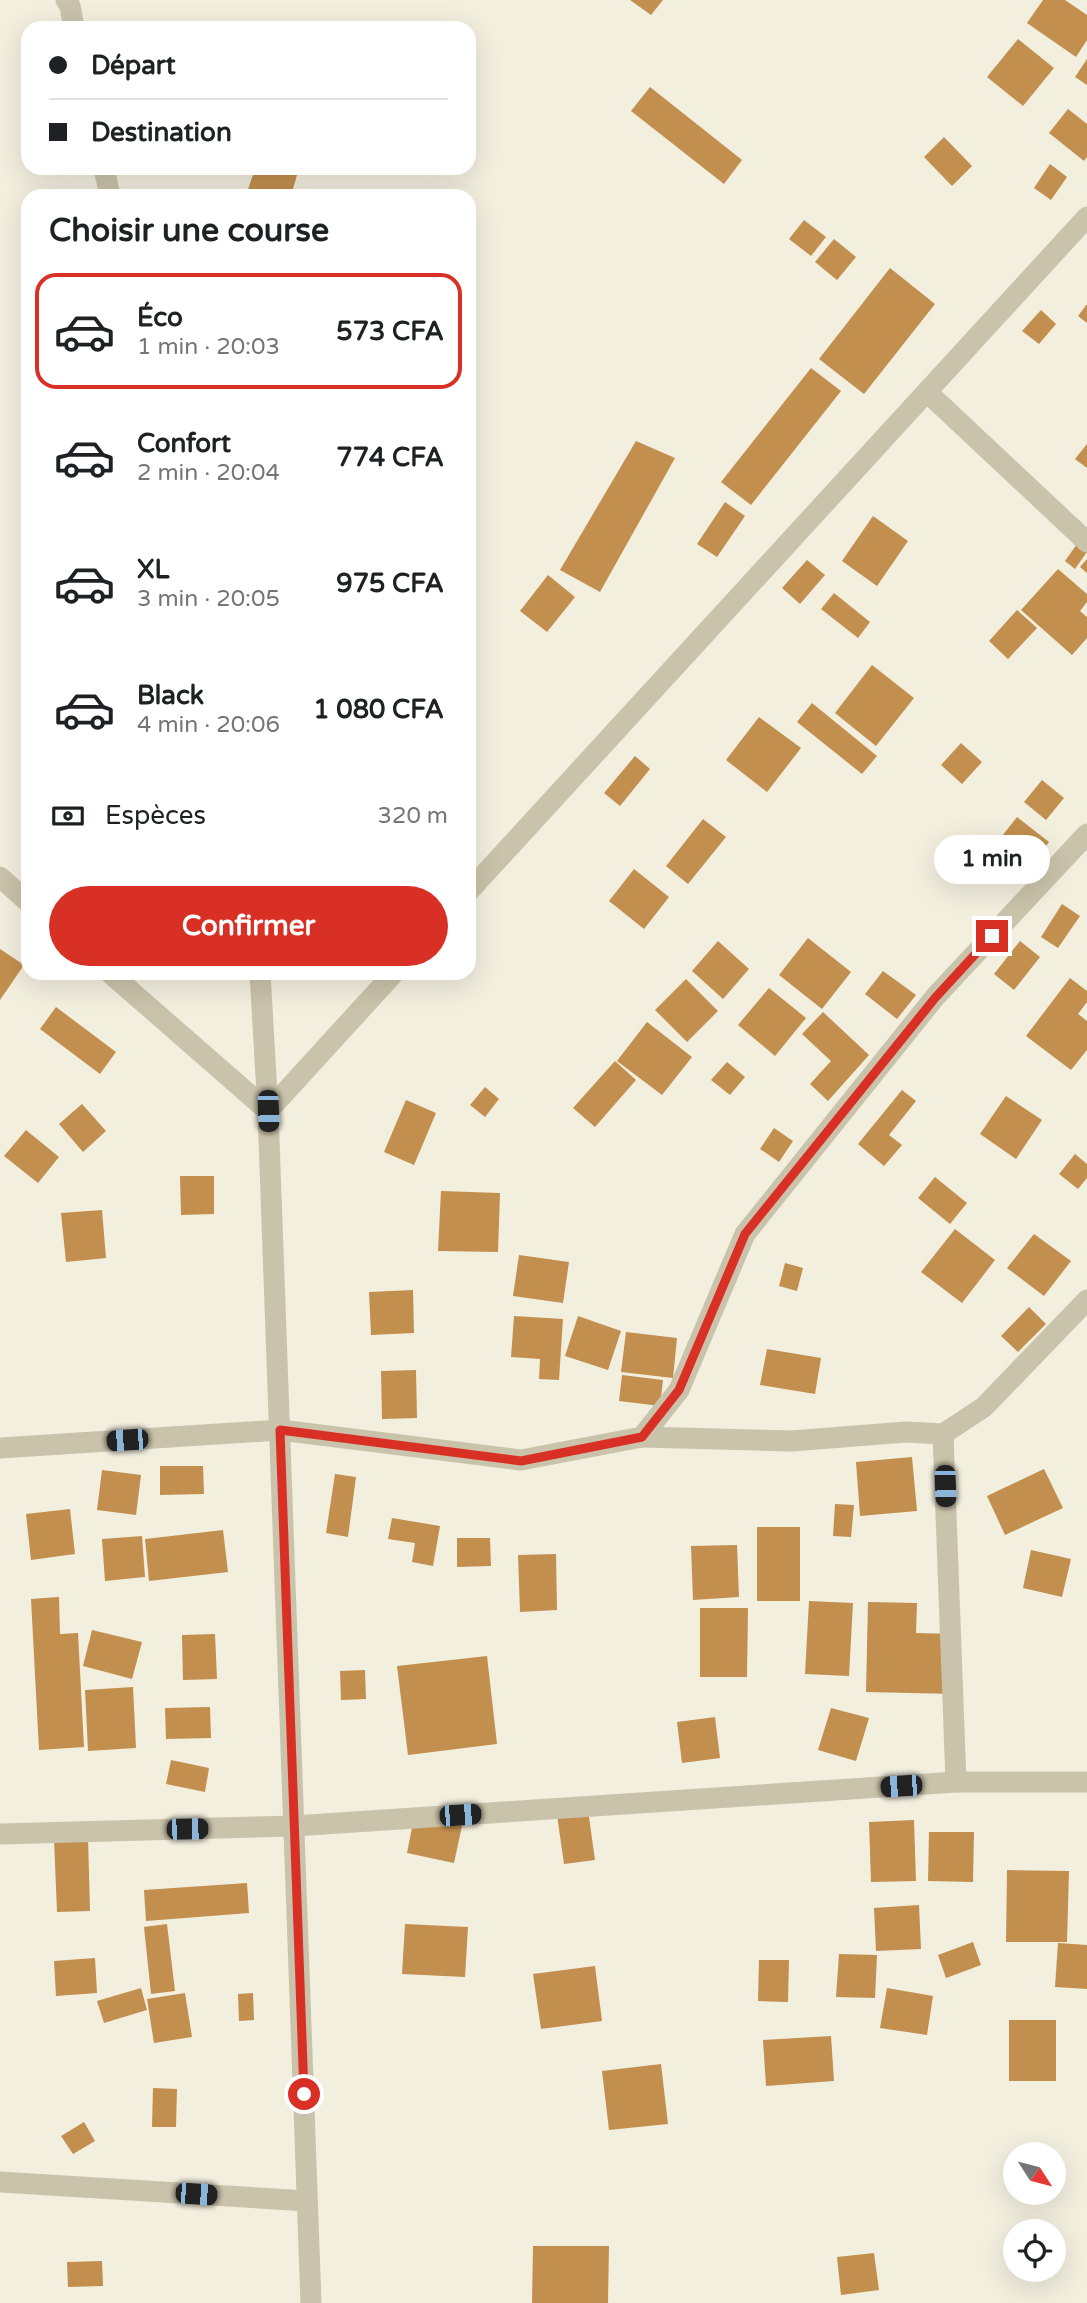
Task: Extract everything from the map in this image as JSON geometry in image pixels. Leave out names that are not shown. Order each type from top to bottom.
[{"type":"street","points":[[66,0],[73,21]]},
{"type":"street","points":[[476,883],[1087,217]]},
{"type":"street","points":[[927,392],[1087,542]]},
{"type":"street","points":[[642,1437],[679,1390],[745,1234],[935,998],[1087,834]]},
{"type":"street","points":[[0,877],[21,896]]},
{"type":"street","points":[[118,980],[268,1111]]},
{"type":"street","points":[[260,980],[268,1111],[311,2303]]},
{"type":"street","points":[[268,1111],[388,980]]},
{"type":"street","points":[[0,1448],[280,1430],[521,1461],[642,1437],[792,1441],[906,1432],[943,1434],[984,1407],[1087,1300]]},
{"type":"street","points":[[943,1434],[956,1782]]},
{"type":"street","points":[[0,1834],[294,1826],[956,1782],[1087,1782]]},
{"type":"street","points":[[0,2182],[307,2201]]},
{"type":"building","points":[[630,0],[663,0],[651,15]]},
{"type":"building","points":[[1043,0],[1065,0],[1087,15],[1087,40],[1076,57],[1027,23]]},
{"type":"building","points":[[1018,39],[1054,68],[1023,106],[987,77]]},
{"type":"building","points":[[1087,59],[1087,85],[1075,77]]},
{"type":"building","points":[[650,87],[742,160],[724,184],[631,111]]},
{"type":"building","points":[[1068,109],[1087,124],[1087,157],[1084,161],[1049,133]]},
{"type":"building","points":[[944,137],[972,166],[952,186],[924,157]]},
{"type":"building","points":[[1050,164],[1067,177],[1051,200],[1034,188]]},
{"type":"building","points":[[253,175],[297,175],[293,189],[248,189]]},
{"type":"building","points":[[804,220],[826,237],[811,256],[789,239]]},
{"type":"building","points":[[834,239],[856,257],[837,280],[815,262]]},
{"type":"building","points":[[890,268],[935,304],[864,394],[819,359]]},
{"type":"building","points":[[1087,304],[1087,323],[1078,316]]},
{"type":"building","points":[[1041,310],[1056,324],[1039,344],[1022,331]]},
{"type":"building","points":[[811,368],[841,391],[751,505],[721,482]]},
{"type":"building","points":[[636,441],[675,458],[600,592],[560,570]]},
{"type":"building","points":[[1087,444],[1087,468],[1075,459]]},
{"type":"building","points":[[725,502],[745,516],[717,557],[697,544]]},
{"type":"building","points":[[873,516],[908,541],[877,586],[842,561]]},
{"type":"building","points":[[1084,534],[1087,552],[1075,569],[1065,561]]},
{"type":"building","points":[[1087,559],[1087,573],[1080,567]]},
{"type":"building","points":[[807,560],[825,575],[800,604],[782,588]]},
{"type":"building","points":[[1058,569],[1087,594],[1087,602],[1080,611],[1087,617],[1087,638],[1072,655],[1021,610]]},
{"type":"building","points":[[548,575],[575,597],[547,632],[520,611]]},
{"type":"building","points":[[834,593],[870,622],[858,638],[821,609]]},
{"type":"building","points":[[1017,610],[1037,628],[1008,659],[989,641]]},
{"type":"building","points":[[872,665],[914,698],[876,746],[835,713]]},
{"type":"building","points":[[812,703],[877,756],[862,774],[797,722]]},
{"type":"building","points":[[759,717],[801,748],[767,792],[726,760]]},
{"type":"building","points":[[961,743],[982,762],[962,784],[941,765]]},
{"type":"building","points":[[635,756],[650,769],[620,806],[604,793]]},
{"type":"building","points":[[1042,780],[1064,798],[1046,820],[1024,802]]},
{"type":"building","points":[[1017,817],[1049,842],[1027,870],[995,845]]},
{"type":"building","points":[[703,819],[726,837],[688,884],[666,866]]},
{"type":"building","points":[[634,869],[669,897],[644,929],[609,901]]},
{"type":"building","points":[[1062,904],[1080,916],[1058,948],[1041,937]]},
{"type":"building","points":[[808,938],[851,972],[822,1009],[779,975]]},
{"type":"building","points":[[718,941],[749,969],[723,999],[692,971]]},
{"type":"building","points":[[1020,941],[1040,957],[1014,990],[994,974]]},
{"type":"building","points":[[0,949],[21,963],[21,969],[0,1000]]},
{"type":"building","points":[[883,971],[916,995],[897,1019],[865,994]]},
{"type":"building","points":[[1070,978],[1087,991],[1087,1002],[1078,1014],[1087,1021],[1087,1050],[1071,1070],[1026,1036]]},
{"type":"building","points":[[686,979],[718,1011],[687,1042],[655,1010]]},
{"type":"building","points":[[769,988],[806,1018],[775,1056],[738,1025]]},
{"type":"building","points":[[56,1007],[116,1052],[100,1074],[40,1029]]},
{"type":"building","points":[[823,1012],[869,1055],[828,1101],[810,1084],[831,1061],[802,1034]]},
{"type":"building","points":[[647,1022],[692,1057],[662,1095],[617,1061]]},
{"type":"building","points":[[615,1061],[636,1080],[595,1127],[573,1108]]},
{"type":"building","points":[[727,1062],[745,1077],[730,1095],[711,1080]]},
{"type":"building","points":[[485,1087],[499,1099],[485,1117],[470,1105]]},
{"type":"building","points":[[902,1090],[916,1101],[889,1135],[902,1145],[884,1166],[858,1144]]},
{"type":"building","points":[[1006,1096],[1042,1120],[1016,1159],[980,1134]]},
{"type":"building","points":[[406,1100],[436,1113],[414,1165],[384,1152]]},
{"type":"building","points":[[82,1104],[106,1131],[83,1152],[59,1124]]},
{"type":"building","points":[[774,1128],[793,1141],[779,1162],[760,1149]]},
{"type":"building","points":[[26,1130],[59,1157],[38,1183],[4,1156]]},
{"type":"building","points":[[1075,1154],[1087,1164],[1087,1178],[1078,1189],[1059,1174]]},
{"type":"building","points":[[180,1176],[214,1176],[214,1214],[181,1215]]},
{"type":"building","points":[[935,1177],[967,1203],[950,1224],[918,1198]]},
{"type":"building","points":[[441,1191],[500,1193],[498,1252],[438,1251]]},
{"type":"building","points":[[102,1210],[106,1258],[66,1262],[61,1213]]},
{"type":"building","points":[[955,1229],[995,1260],[962,1303],[921,1272]]},
{"type":"building","points":[[1034,1234],[1071,1261],[1044,1296],[1007,1268]]},
{"type":"building","points":[[519,1255],[569,1262],[563,1303],[513,1296]]},
{"type":"building","points":[[785,1263],[803,1268],[797,1291],[779,1286]]},
{"type":"building","points":[[413,1290],[414,1333],[371,1335],[369,1292]]},
{"type":"building","points":[[1029,1307],[1046,1324],[1018,1352],[1001,1336]]},
{"type":"building","points":[[514,1316],[563,1319],[559,1380],[539,1379],[540,1359],[511,1357]]},
{"type":"building","points":[[578,1316],[621,1331],[608,1370],[565,1356]]},
{"type":"building","points":[[626,1332],[677,1338],[673,1378],[621,1372]]},
{"type":"building","points":[[767,1349],[821,1358],[815,1394],[760,1385]]},
{"type":"building","points":[[416,1370],[417,1418],[382,1419],[381,1371]]},
{"type":"building","points":[[622,1375],[663,1380],[660,1406],[619,1401]]},
{"type":"building","points":[[912,1457],[917,1511],[860,1516],[856,1462]]},
{"type":"building","points":[[160,1466],[203,1466],[204,1494],[160,1495]]},
{"type":"building","points":[[1044,1469],[1063,1508],[1005,1535],[987,1496]]},
{"type":"building","points":[[102,1470],[141,1475],[136,1515],[97,1510]]},
{"type":"building","points":[[335,1474],[356,1477],[348,1537],[326,1533]]},
{"type":"building","points":[[835,1504],[854,1505],[851,1537],[833,1536]]},
{"type":"building","points":[[70,1509],[75,1554],[31,1560],[26,1514]]},
{"type":"building","points":[[392,1518],[440,1526],[433,1566],[412,1562],[415,1543],[388,1539]]},
{"type":"building","points":[[757,1527],[800,1527],[800,1601],[757,1601]]},
{"type":"building","points":[[223,1530],[228,1572],[149,1581],[145,1539]]},
{"type":"building","points":[[142,1536],[145,1577],[105,1581],[102,1539]]},
{"type":"building","points":[[457,1538],[490,1538],[491,1566],[457,1567]]},
{"type":"building","points":[[737,1545],[739,1597],[693,1600],[691,1546]]},
{"type":"building","points":[[1031,1550],[1071,1559],[1062,1597],[1023,1588]]},
{"type":"building","points":[[556,1554],[557,1610],[520,1612],[518,1555]]},
{"type":"building","points":[[59,1597],[60,1634],[78,1633],[84,1747],[39,1750],[31,1599]]},
{"type":"building","points":[[809,1601],[853,1603],[849,1676],[805,1674]]},
{"type":"building","points":[[868,1602],[917,1603],[916,1633],[956,1634],[955,1694],[866,1692]]},
{"type":"building","points":[[700,1608],[748,1608],[747,1677],[700,1677]]},
{"type":"building","points":[[92,1630],[142,1642],[132,1679],[83,1666]]},
{"type":"building","points":[[215,1634],[217,1679],[183,1680],[182,1635]]},
{"type":"building","points":[[487,1656],[497,1744],[408,1755],[397,1666]]},
{"type":"building","points":[[365,1670],[366,1699],[341,1700],[340,1671]]},
{"type":"building","points":[[133,1687],[136,1748],[88,1751],[85,1690]]},
{"type":"building","points":[[210,1707],[211,1738],[166,1739],[165,1708]]},
{"type":"building","points":[[831,1708],[869,1718],[856,1761],[818,1750]]},
{"type":"building","points":[[715,1717],[720,1758],[682,1763],[677,1722]]},
{"type":"building","points":[[171,1760],[209,1768],[205,1792],[166,1784]]},
{"type":"building","points":[[588,1810],[595,1860],[564,1864],[557,1815]]},
{"type":"building","points":[[414,1817],[462,1826],[454,1863],[407,1853]]},
{"type":"building","points":[[914,1820],[916,1881],[871,1882],[869,1822]]},
{"type":"building","points":[[929,1832],[974,1832],[973,1882],[928,1881]]},
{"type":"building","points":[[88,1837],[90,1911],[57,1912],[54,1839]]},
{"type":"building","points":[[1007,1870],[1069,1871],[1067,1942],[1006,1942]]},
{"type":"building","points":[[247,1883],[249,1913],[146,1921],[144,1890]]},
{"type":"building","points":[[919,1905],[921,1949],[876,1951],[874,1908]]},
{"type":"building","points":[[167,1924],[175,1991],[151,1994],[144,1927]]},
{"type":"building","points":[[405,1924],[468,1927],[465,1977],[402,1974]]},
{"type":"building","points":[[973,1942],[981,1965],[946,1978],[938,1955]]},
{"type":"building","points":[[1058,1943],[1087,1945],[1087,1989],[1055,1987]]},
{"type":"building","points":[[839,1954],[877,1955],[875,1998],[836,1997]]},
{"type":"building","points":[[95,1958],[97,1993],[56,1996],[54,1961]]},
{"type":"building","points":[[759,1960],[789,1960],[788,2002],[758,2001]]},
{"type":"building","points":[[595,1966],[602,2021],[541,2029],[533,1974]]},
{"type":"building","points":[[141,1988],[147,2010],[104,2023],[97,2001]]},
{"type":"building","points":[[887,1988],[933,1996],[927,2035],[880,2028]]},
{"type":"building","points":[[185,1993],[192,2037],[154,2043],[147,1999]]},
{"type":"building","points":[[253,1993],[254,2020],[239,2021],[238,1994]]},
{"type":"building","points":[[1009,2020],[1056,2020],[1056,2081],[1009,2081]]},
{"type":"building","points":[[831,2036],[834,2081],[766,2086],[763,2040]]},
{"type":"building","points":[[661,2064],[668,2124],[609,2130],[602,2071]]},
{"type":"building","points":[[153,2088],[177,2089],[176,2127],[152,2127]]},
{"type":"building","points":[[84,2122],[95,2141],[73,2154],[61,2136]]},
{"type":"building","points":[[533,2246],[609,2246],[608,2303],[532,2303]]},
{"type":"building","points":[[874,2253],[879,2290],[841,2295],[837,2257]]},
{"type":"building","points":[[102,2261],[103,2286],[68,2287],[67,2262]]},
{"type":"route","points":[[304,2094],[280,1430],[521,1461],[642,1437],[679,1390],[745,1234],[935,998],[992,936]]}]
